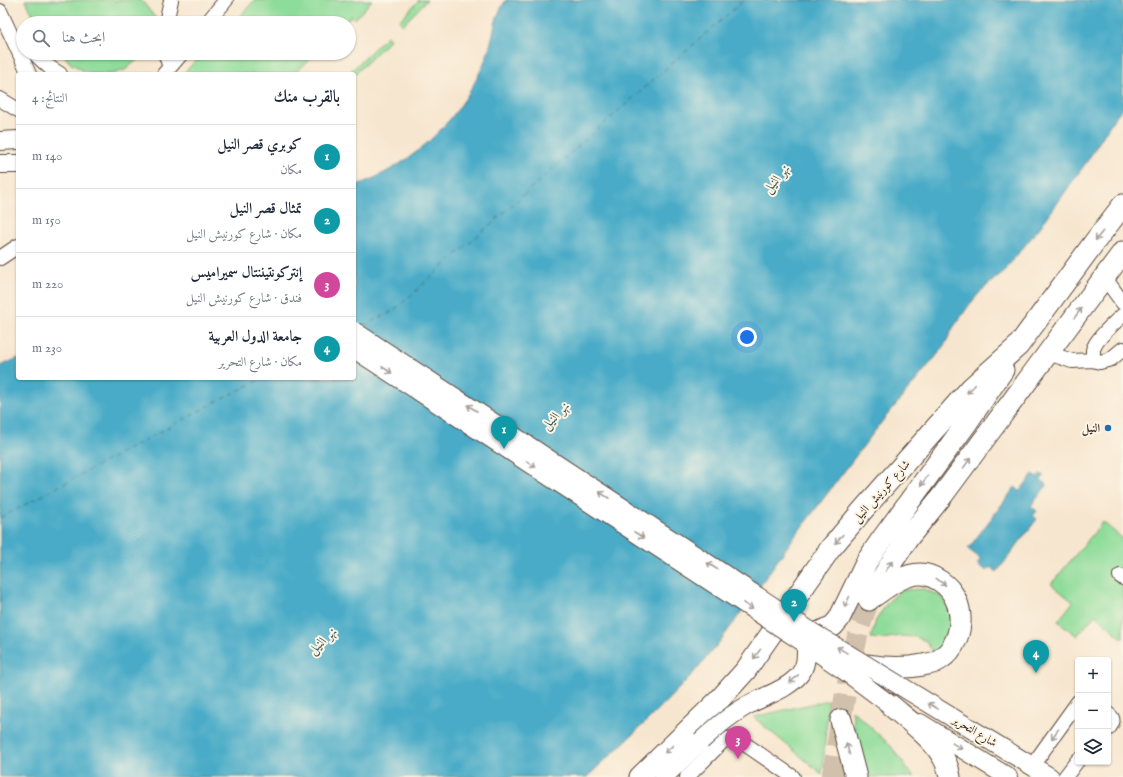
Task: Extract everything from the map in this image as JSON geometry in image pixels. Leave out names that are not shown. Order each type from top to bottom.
[{"type":"highway","name":"شارع كورنيش النيل","points":[[640,777],[719,700],[741,675],[834,544],[972,387],[1018,346],[1123,205]]},
{"type":"highway","points":[[868,666],[901,668],[934,663],[946,654],[956,641],[960,627],[960,611],[955,597],[945,584],[932,576],[920,574],[908,576],[891,585],[869,600],[908,538],[942,496],[1123,252]]},
{"type":"highway","points":[[1036,322],[1053,346]]},
{"type":"highway","points":[[810,639],[833,626],[839,620],[867,561],[878,544],[966,424],[1018,346]]},
{"type":"highway","points":[[889,704],[924,734],[937,748],[946,761],[950,777]]},
{"type":"highway","points":[[841,720],[856,777]]},
{"type":"main road","points":[[0,141],[16,140]]},
{"type":"main road","points":[[0,164],[16,164]]},
{"type":"main road","points":[[356,332],[810,639]]},
{"type":"main road","points":[[356,349],[810,639]]},
{"type":"main road","points":[[664,777],[726,719],[749,704],[791,683],[801,673],[806,662],[810,639]]},
{"type":"main road","name":"شارع التحرير","points":[[810,639],[868,666],[1050,777]]},
{"type":"main road","name":"شارع التحرير","points":[[810,639],[845,670],[889,704],[1008,777]]},
{"type":"street","points":[[168,16],[171,0]]},
{"type":"street","points":[[213,16],[226,0]]},
{"type":"street","points":[[0,11],[16,30]]},
{"type":"street","points":[[0,11],[16,46]]},
{"type":"street","points":[[23,60],[28,72]]},
{"type":"street","points":[[42,60],[57,72]]},
{"type":"street","points":[[165,60],[165,72]]},
{"type":"street","points":[[165,72],[176,60]]},
{"type":"street","points":[[0,99],[16,109]]},
{"type":"street","points":[[0,258],[16,247]]},
{"type":"street","points":[[1104,277],[1123,304]]},
{"type":"street","points":[[1094,360],[1093,349],[1100,338],[1123,315]]},
{"type":"street","points":[[1053,346],[1072,361],[1094,360],[1100,362],[1111,360],[1123,349]]},
{"type":"street","points":[[1111,716],[1113,720],[1111,726]]},
{"type":"street","points":[[1032,766],[1074,718]]},
{"type":"street","points":[[687,777],[726,738],[739,740],[793,777]]},
{"type":"street","points":[[1065,777],[1075,764]]},
{"type":"green space","points":[[25,0],[141,0],[154,16],[34,16]]},
{"type":"green space","points":[[255,0],[372,0],[356,18],[356,16],[240,16]]},
{"type":"green space","points":[[419,0],[427,0],[403,25],[399,21]]},
{"type":"green space","points":[[387,36],[390,40],[356,73],[350,72]]},
{"type":"green space","points":[[68,60],[137,60],[125,70],[118,72],[86,72],[70,63]]},
{"type":"green space","points":[[196,60],[309,60],[297,72],[185,72]]},
{"type":"green space","points":[[1103,522],[1123,539],[1123,639],[1095,615],[1077,636],[1058,621],[1073,602],[1051,584]]},
{"type":"green space","points":[[924,589],[942,597],[952,615],[951,635],[940,648],[933,652],[926,641],[915,637],[900,636],[882,639],[871,638],[876,620],[888,602],[901,590]]},
{"type":"green space","points":[[829,700],[822,774],[753,717]]},
{"type":"green space","points":[[852,710],[890,745],[914,777],[864,777],[859,759]]},
{"type":"water","name":"نهر النيل","points":[[506,0],[1123,0],[1123,107],[1088,160],[1041,226],[1003,272],[982,290],[970,304],[953,328],[943,348],[884,419],[792,540],[717,645],[690,677],[647,721],[587,777],[0,777],[0,366],[16,359],[16,380],[356,380],[356,185],[376,177],[417,152],[450,119],[476,80],[489,51],[496,21]]},
{"type":"water","points":[[1033,474],[1037,477],[1040,474],[1044,476],[1041,480],[1047,485],[1031,506],[1037,511],[1033,516],[1037,519],[997,572],[991,567],[987,571],[977,564],[981,559],[968,549],[1015,487],[1020,491]]},
{"type":"ferry route","points":[[363,326],[393,311],[744,0]]},
{"type":"ferry route","points":[[0,518],[259,380]]},
{"type":"tunnel","points":[[832,777],[849,675],[859,629],[869,600]]},
{"type":"place","name":"النيل","points":[[1108,428]]},
{"type":"place","name":"كوبري قصر النيل","points":[[504,449]]},
{"type":"place","name":"تمثال قصر النيل","points":[[794,622]]},
{"type":"place","name":"جامعة الدول العربية","points":[[1036,673]]},
{"type":"place","name":"إنتركونتيننتال سميراميس","points":[[738,759]]}]
